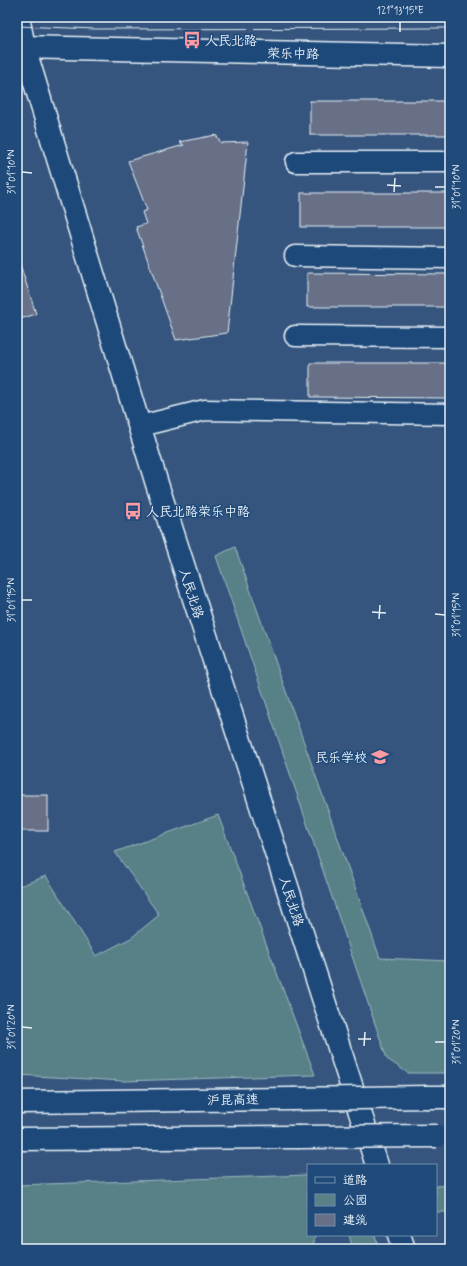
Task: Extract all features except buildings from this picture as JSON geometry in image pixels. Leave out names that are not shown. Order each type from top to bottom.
[{"type":"main road","name":"人民北路","points":[[18,17],[21,47],[157,484],[377,1164]]},
{"type":"main road","name":"荣乐中路","points":[[21,47],[450,56]]},
{"type":"main road","points":[[17,1094],[102,1100]]},
{"type":"main road","name":"沪昆高速","points":[[17,1102],[450,1097]]},
{"type":"main road","points":[[17,1139],[443,1136]]},
{"type":"main road","points":[[17,1143],[101,1139]]},
{"type":"main road","points":[[399,1236],[404,1249]]},
{"type":"street","points":[[296,162],[450,162]]},
{"type":"street","points":[[295,256],[450,258]]},
{"type":"street","points":[[295,336],[450,337]]},
{"type":"street","points":[[140,426],[205,410],[450,414]]},
{"type":"green space","points":[[235,547],[380,958],[450,961],[450,1073],[408,1073],[387,1059],[216,556]]},
{"type":"green space","points":[[218,815],[315,1075],[124,1081],[17,1075],[17,887],[46,876],[96,956],[131,938],[159,915],[115,852]]},
{"type":"green space","points":[[307,1175],[307,1236],[315,1236],[313,1249],[17,1249],[17,1185]]},
{"type":"green space","points":[[450,1185],[450,1212],[437,1212],[437,1186]]},
{"type":"green space","points":[[349,1236],[375,1236],[379,1249],[353,1249]]},
{"type":"tram line","points":[[268,17],[450,19]]},
{"type":"tram line","points":[[17,26],[96,29],[450,28]]},
{"type":"place","name":"人民北路","points":[[192,40]]},
{"type":"place","name":"人民北路荣乐中路","points":[[133,511]]},
{"type":"place","name":"民乐学校","points":[[380,757]]}]
